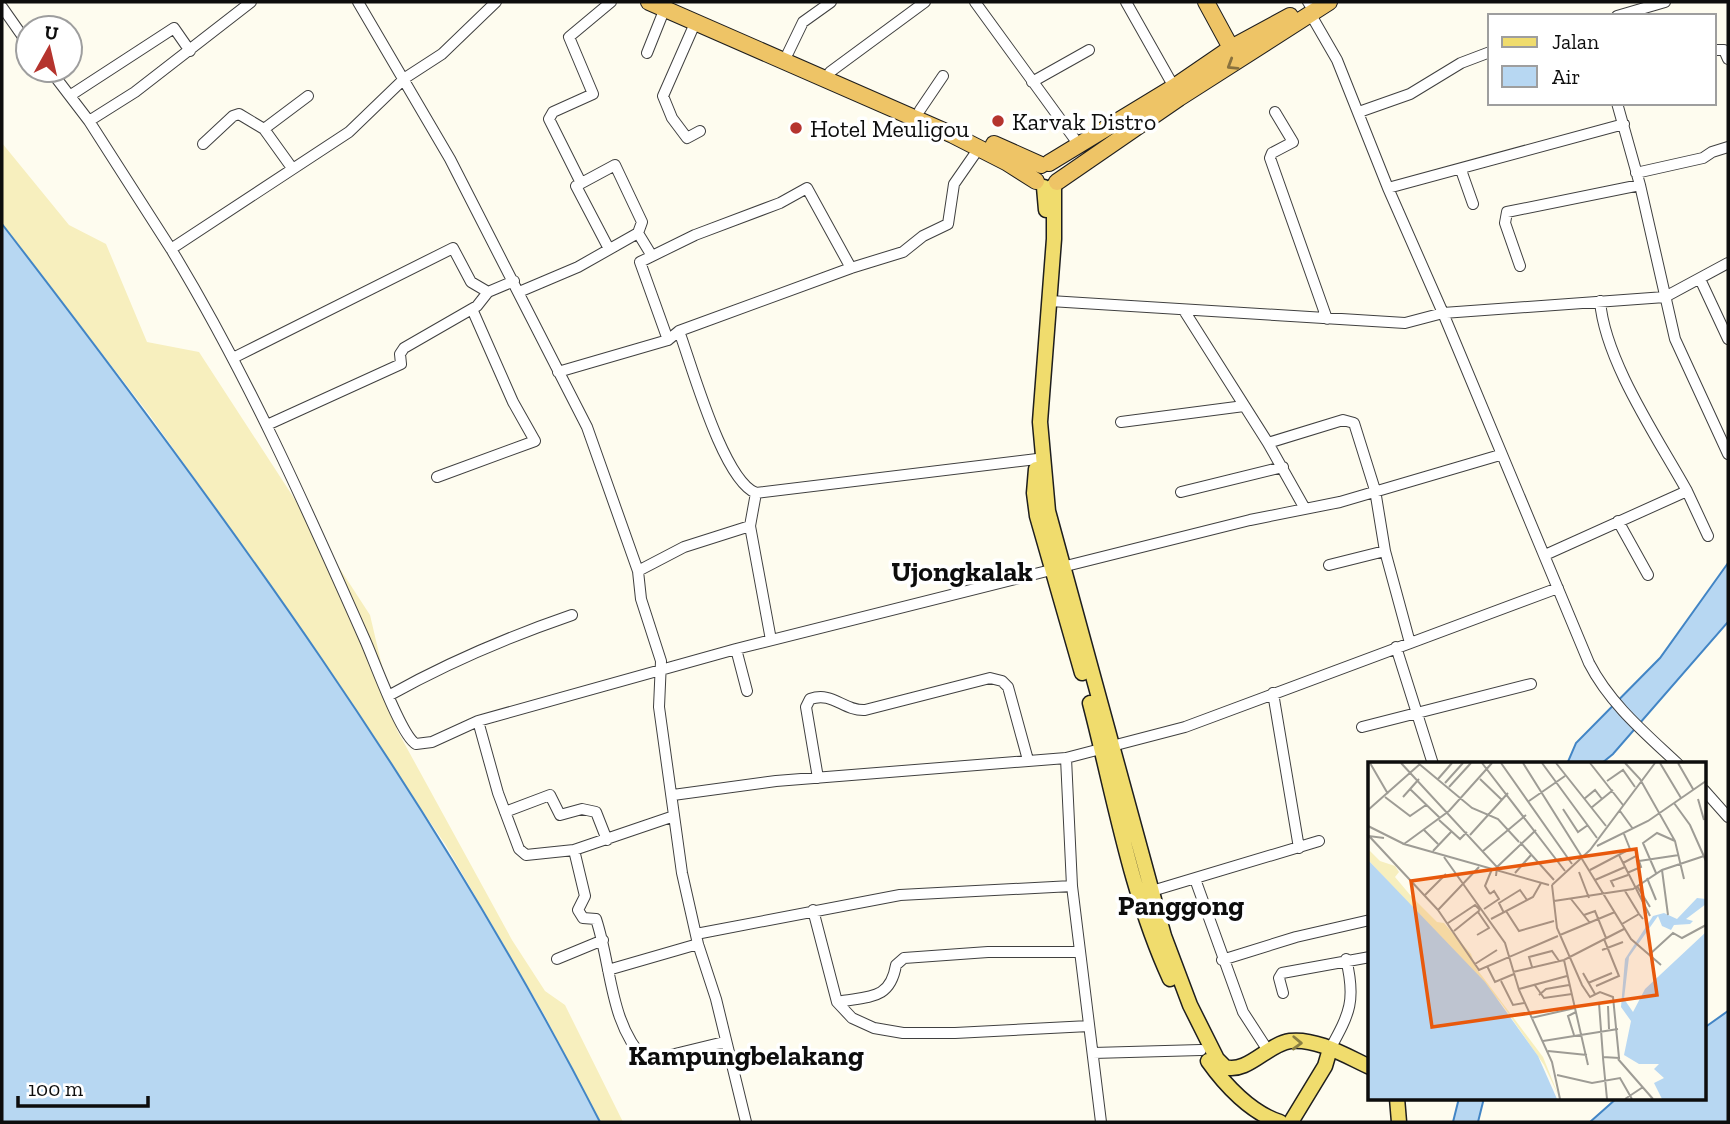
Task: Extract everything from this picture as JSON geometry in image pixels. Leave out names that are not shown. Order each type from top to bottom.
[{"type":"highway","points":[[649,2],[669,5],[788,53],[1045,164]]},
{"type":"highway","points":[[1206,2],[1231,48]]},
{"type":"highway","points":[[1048,184],[1035,172],[1045,164],[1174,87],[1231,48],[1329,2]]},
{"type":"highway","points":[[669,5],[696,21],[979,148],[1048,184]]},
{"type":"highway","points":[[1048,184],[1301,14]]},
{"type":"main road","points":[[1048,184],[1050,301],[1040,444],[1056,569]]},
{"type":"main road","points":[[1048,184],[1030,448],[1037,459],[1035,506],[1174,967],[1219,1063],[1235,1068],[1267,1049],[1294,1041],[1330,1049],[1368,1066]]},
{"type":"main road","points":[[1107,747],[1144,911],[1160,957],[1201,1050],[1239,1096],[1265,1116],[1280,1122]]},
{"type":"main road","points":[[1291,1122],[1316,1083],[1330,1049]]},
{"type":"main road","points":[[1398,1100],[1399,1122]]},
{"type":"street","points":[[89,121],[190,51],[251,2]]},
{"type":"street","points":[[359,2],[405,78],[514,281],[587,427],[638,571],[641,599],[660,656],[659,707],[682,873],[746,1122]]},
{"type":"street","points":[[172,249],[349,132],[405,78],[442,54],[496,2]]},
{"type":"street","points":[[580,181],[549,119],[553,112],[593,94],[569,37],[611,2]]},
{"type":"street","points":[[788,53],[803,22],[831,2]]},
{"type":"street","points":[[830,72],[925,2]]},
{"type":"street","points":[[976,2],[1079,145]]},
{"type":"street","points":[[1126,2],[1174,87]]},
{"type":"street","points":[[1624,14],[1665,2]]},
{"type":"street","points":[[647,53],[669,5]]},
{"type":"street","points":[[2,7],[14,24]]},
{"type":"street","points":[[1301,14],[1337,60],[1388,188],[1589,663],[1604,688],[1635,726],[1676,762]]},
{"type":"street","points":[[696,21],[663,96],[672,118],[687,138],[700,131]]},
{"type":"street","points":[[71,95],[174,27],[190,51]]},
{"type":"street","points":[[1032,82],[1089,50]]},
{"type":"street","points":[[1359,112],[1410,94],[1461,63],[1488,53]]},
{"type":"street","points":[[920,110],[943,76]]},
{"type":"street","points":[[62,84],[172,249],[233,358],[267,425],[390,695],[402,730],[416,744],[432,742],[478,721],[736,649],[1304,508],[1340,502],[1500,455]]},
{"type":"street","points":[[264,129],[308,96]]},
{"type":"street","points":[[1618,105],[1640,185],[1675,339],[1728,454]]},
{"type":"street","points":[[1275,113],[1293,143],[1272,153],[1270,158],[1326,319]]},
{"type":"street","points":[[203,144],[237,114],[264,129],[292,168]]},
{"type":"street","points":[[1388,188],[1624,124]]},
{"type":"street","points":[[1636,173],[1703,159],[1712,152],[1728,147]]},
{"type":"street","points":[[558,372],[668,340],[679,331],[851,268],[903,252],[923,236],[948,224],[954,184],[979,148]]},
{"type":"street","points":[[519,292],[578,267],[610,249],[638,233],[642,222],[631,192],[615,165],[580,181],[576,186],[610,249]]},
{"type":"street","points":[[1461,170],[1473,204]]},
{"type":"street","points":[[1520,266],[1505,223],[1507,212],[1640,185]]},
{"type":"street","points":[[668,340],[640,267],[644,258],[695,235],[780,203],[807,188],[851,268]]},
{"type":"street","points":[[638,233],[652,256]]},
{"type":"street","points":[[233,358],[453,248],[471,282],[488,292]]},
{"type":"street","points":[[1050,301],[1185,312],[1405,323],[1443,313],[1665,297],[1728,262]]},
{"type":"street","points":[[1700,279],[1728,339]]},
{"type":"street","points":[[267,425],[401,364],[400,354],[404,348],[475,308],[488,292],[514,281]]},
{"type":"street","points":[[1600,301],[1603,327],[1615,360],[1687,491],[1708,536]]},
{"type":"street","points":[[437,477],[535,441],[513,402],[475,308]]},
{"type":"street","points":[[1185,312],[1283,467],[1304,508]]},
{"type":"street","points":[[679,331],[729,465],[746,488],[756,493],[1037,459]]},
{"type":"street","points":[[1121,422],[1244,407]]},
{"type":"street","points":[[1268,443],[1308,429],[1351,421],[1375,490],[1385,551],[1409,643]]},
{"type":"street","points":[[1181,492],[1283,467]]},
{"type":"street","points":[[1545,555],[1687,491]]},
{"type":"street","points":[[756,493],[750,526],[771,640]]},
{"type":"street","points":[[1618,521],[1648,575]]},
{"type":"street","points":[[638,571],[684,547],[750,526]]},
{"type":"street","points":[[1329,565],[1385,551]]},
{"type":"street","points":[[673,795],[818,778],[1066,758],[1185,726],[1558,589]]},
{"type":"street","points":[[390,695],[438,668],[509,637],[572,615]]},
{"type":"street","points":[[1396,647],[1432,762]]},
{"type":"street","points":[[736,649],[747,691]]},
{"type":"street","points":[[818,778],[806,708],[810,699],[830,696],[850,708],[865,710],[990,678],[1002,681],[1008,687],[1028,760]]},
{"type":"street","points":[[1362,727],[1531,684]]},
{"type":"street","points":[[1273,693],[1299,848]]},
{"type":"street","points":[[478,721],[505,812],[519,849],[526,855],[574,850],[674,816]]},
{"type":"street","points":[[1066,758],[1072,886],[1101,1122]]},
{"type":"street","points":[[1706,792],[1726,809]]},
{"type":"street","points":[[505,812],[550,795],[560,815],[582,809],[596,811],[607,840]]},
{"type":"street","points":[[1152,891],[1318,841]]},
{"type":"street","points":[[574,850],[585,896],[578,910],[583,918],[596,919],[603,940],[614,1003],[636,1051],[646,1061],[724,1042]]},
{"type":"street","points":[[1195,879],[1222,960],[1243,1012],[1267,1049]]},
{"type":"street","points":[[608,970],[697,939],[813,910],[900,895],[1072,886]]},
{"type":"street","points":[[813,910],[837,1002],[852,1018],[890,1032],[955,1033],[1089,1026]]},
{"type":"street","points":[[1222,960],[1296,937],[1368,920]]},
{"type":"street","points":[[557,959],[603,940]]},
{"type":"street","points":[[837,1002],[886,991],[893,982],[897,963],[904,958],[988,952],[1080,952]]},
{"type":"street","points":[[1283,992],[1280,974],[1346,959],[1368,957]]},
{"type":"street","points":[[1330,1049],[1350,1008],[1352,985],[1346,959]]},
{"type":"street","points":[[1093,1053],[1201,1050]]},
{"type":"sand","points":[[2,143],[69,225],[106,244],[147,342],[199,352],[370,615],[397,730],[512,940],[545,991],[565,1005],[623,1122],[600,1122],[545,1016],[445,844],[252,559],[148,413],[2,224]]},
{"type":"water","points":[[2,224],[165,439],[322,659],[468,886],[536,1003],[600,1122],[2,1122]]},
{"type":"water","points":[[1728,563],[1728,622],[1613,754],[1603,762],[1568,762],[1576,743],[1660,658]]},
{"type":"water","points":[[1728,1011],[1728,1122],[1590,1122],[1615,1100],[1706,1100],[1706,1027]]},
{"type":"water","points":[[1458,1100],[1484,1100],[1478,1122],[1453,1122]]},
{"type":"place","name":"Karvak Distro","points":[[998,121]]},
{"type":"place","name":"Hotel Meuligou","points":[[796,128]]},
{"type":"district","name":"Ujongkalak","points":[[962,571]]},
{"type":"district","name":"Panggong","points":[[1181,905]]},
{"type":"district","name":"Kampungbelakang","points":[[746,1055]]}]
